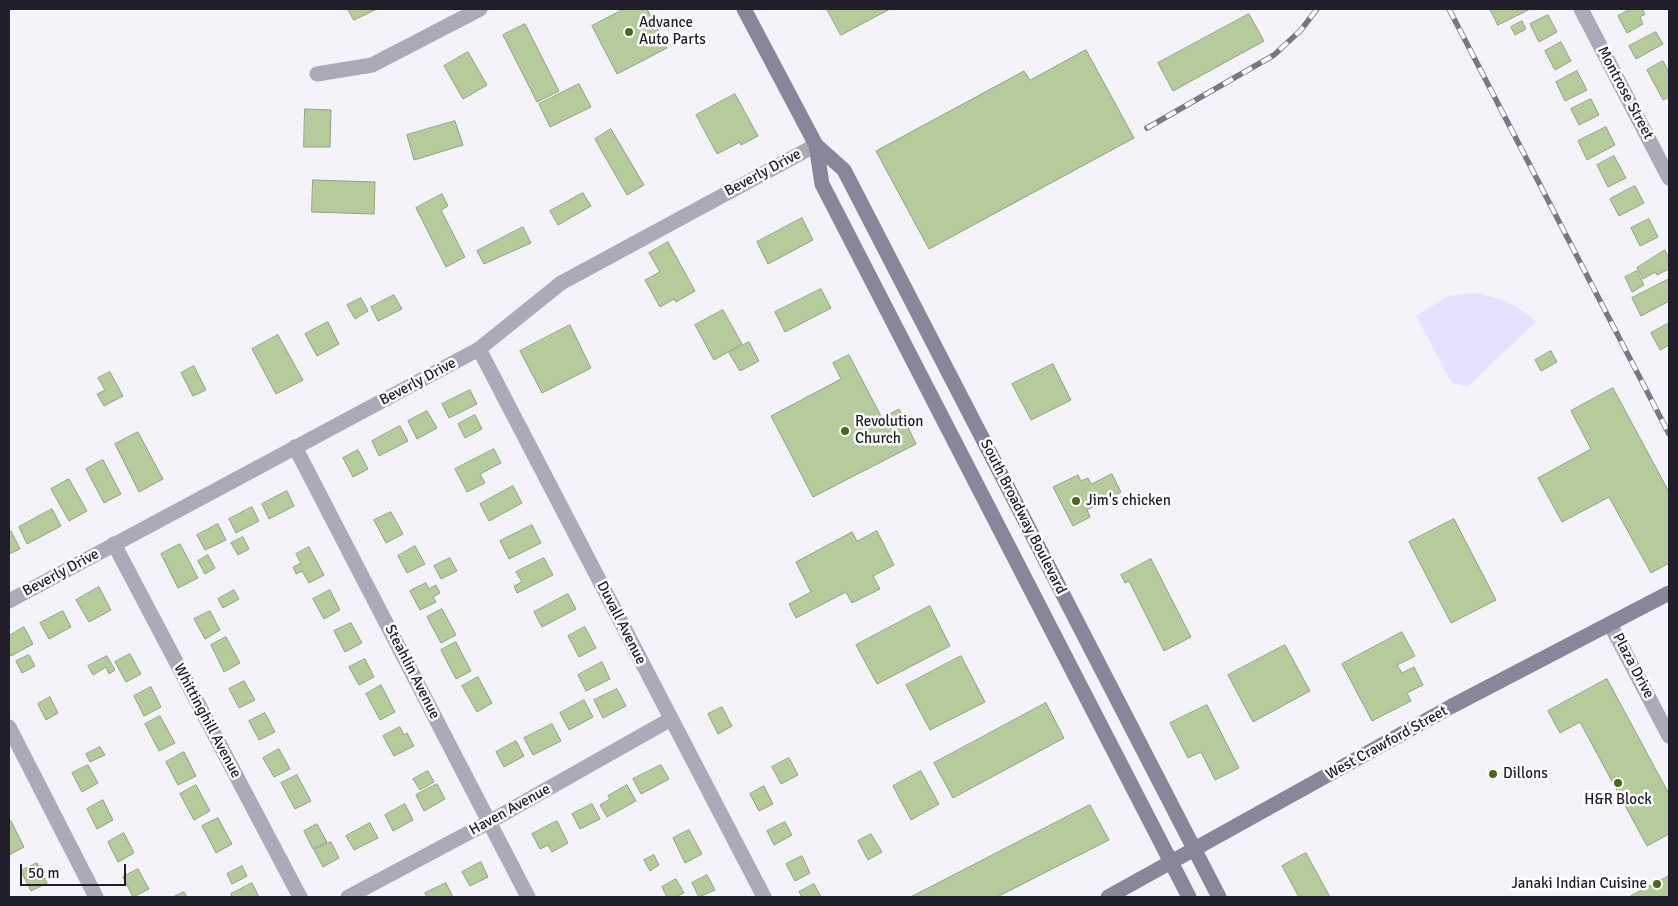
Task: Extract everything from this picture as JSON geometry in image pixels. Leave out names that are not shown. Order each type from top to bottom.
[{"type":"main road","name":"South Broadway Boulevard","points":[[744,9],[816,145],[822,184],[1189,897]]},
{"type":"main road","name":"South Broadway Boulevard","points":[[816,145],[844,170],[1219,897]]},
{"type":"main road","name":"West Crawford Street","points":[[1108,897],[1452,706],[1669,593]]},
{"type":"street","points":[[318,74],[372,65],[480,9]]},
{"type":"street","name":"Montrose Street","points":[[1581,9],[1669,178]]},
{"type":"street","name":"Beverly Drive","points":[[9,601],[479,349],[561,283],[816,145]]},
{"type":"street","name":"Duvall Avenue","points":[[479,349],[764,897]]},
{"type":"street","name":"Steahlin Avenue","points":[[295,448],[528,897]]},
{"type":"street","name":"Whittinghill Avenue","points":[[114,544],[300,897]]},
{"type":"street","name":"Plaza Drive","points":[[1610,624],[1669,736]]},
{"type":"street","name":"Haven Avenue","points":[[348,897],[489,822],[671,719]]},
{"type":"street","points":[[9,727],[96,897]]},
{"type":"shaded area","points":[[1474,293],[1508,302],[1522,310],[1536,322],[1468,386],[1452,383],[1416,316],[1448,296]]},
{"type":"building","points":[[348,9],[377,9],[354,20]]},
{"type":"building","points":[[624,9],[647,9],[667,48],[617,74],[592,26]]},
{"type":"building","points":[[827,9],[890,9],[841,35]]},
{"type":"building","points":[[1490,9],[1530,9],[1498,25]]},
{"type":"building","points":[[1631,9],[1642,9],[1645,14],[1640,17],[1643,24],[1627,33],[1618,16]]},
{"type":"building","points":[[1249,14],[1264,41],[1173,91],[1158,63]]},
{"type":"building","points":[[1548,15],[1557,32],[1539,42],[1530,24]]},
{"type":"building","points":[[1522,21],[1526,29],[1515,35],[1511,27]]},
{"type":"building","points":[[525,24],[559,91],[537,102],[503,35]]},
{"type":"building","points":[[1656,32],[1663,44],[1636,59],[1629,46]]},
{"type":"building","points":[[1561,42],[1571,61],[1555,70],[1545,51]]},
{"type":"building","points":[[1086,50],[1134,138],[929,249],[876,151],[1024,71],[1030,80]]},
{"type":"building","points":[[468,52],[487,85],[463,99],[444,66]]},
{"type":"building","points":[[1663,61],[1669,72],[1669,97],[1663,100],[1647,70]]},
{"type":"building","points":[[1577,71],[1587,90],[1565,101],[1556,82]]},
{"type":"building","points":[[579,84],[591,107],[550,127],[539,104]]},
{"type":"building","points":[[735,94],[758,136],[741,145],[740,142],[717,154],[696,115]]},
{"type":"building","points":[[1591,99],[1599,115],[1579,125],[1571,109]]},
{"type":"building","points":[[305,109],[331,110],[330,147],[304,147]]},
{"type":"building","points":[[455,121],[463,145],[414,160],[407,135]]},
{"type":"building","points":[[1606,127],[1615,145],[1587,160],[1578,141]]},
{"type":"building","points":[[611,129],[644,185],[627,195],[595,139]]},
{"type":"building","points":[[1614,156],[1626,178],[1608,187],[1597,165]]},
{"type":"building","points":[[313,180],[375,182],[374,214],[312,212]]},
{"type":"building","points":[[1635,186],[1644,203],[1619,216],[1610,199]]},
{"type":"building","points":[[583,193],[591,206],[558,225],[550,211]]},
{"type":"building","points":[[442,194],[448,206],[441,210],[465,257],[446,267],[416,208]]},
{"type":"building","points":[[802,218],[813,240],[768,264],[757,242]]},
{"type":"building","points":[[1649,219],[1658,237],[1640,246],[1631,228]]},
{"type":"building","points":[[523,227],[531,243],[484,264],[477,251]]},
{"type":"building","points":[[668,242],[695,291],[676,302],[674,299],[660,307],[645,280],[660,272],[649,253]]},
{"type":"building","points":[[1665,250],[1669,259],[1669,269],[1657,275],[1655,272],[1643,279],[1637,268]]},
{"type":"building","points":[[1637,271],[1644,285],[1632,292],[1625,277]]},
{"type":"building","points":[[1669,279],[1669,301],[1641,316],[1632,298]]},
{"type":"building","points":[[821,289],[831,308],[785,332],[775,312]]},
{"type":"building","points":[[394,295],[402,309],[378,321],[371,307]]},
{"type":"building","points":[[361,298],[368,311],[355,319],[347,305]]},
{"type":"building","points":[[723,310],[742,344],[714,360],[695,325]]},
{"type":"building","points":[[328,322],[339,344],[317,356],[305,334]]},
{"type":"building","points":[[1669,323],[1669,345],[1660,350],[1651,333]]},
{"type":"building","points":[[570,325],[591,368],[542,393],[520,351]]},
{"type":"building","points":[[278,335],[303,380],[276,394],[252,349]]},
{"type":"building","points":[[749,342],[759,361],[740,371],[729,353]]},
{"type":"building","points":[[1551,351],[1557,362],[1541,371],[1535,360]]},
{"type":"building","name":"Revolution Church","points":[[849,355],[882,418],[899,409],[916,444],[813,497],[771,416],[841,379],[833,363]]},
{"type":"building","points":[[1053,364],[1071,400],[1031,420],[1012,384]]},
{"type":"building","points":[[194,366],[206,390],[193,396],[181,373]]},
{"type":"building","points":[[110,372],[123,396],[104,406],[97,394],[105,390],[98,378]]},
{"type":"building","points":[[1613,388],[1669,492],[1669,563],[1651,573],[1609,497],[1562,522],[1538,478],[1591,449],[1571,411]]},
{"type":"building","points":[[470,390],[477,404],[449,418],[442,404]]},
{"type":"building","points":[[427,411],[437,428],[417,439],[408,421]]},
{"type":"building","points":[[475,415],[482,429],[465,438],[458,424]]},
{"type":"building","points":[[400,426],[408,441],[379,456],[372,441]]},
{"type":"building","points":[[138,432],[163,479],[139,492],[115,444]]},
{"type":"building","points":[[494,449],[501,463],[480,474],[485,483],[467,492],[455,469]]},
{"type":"building","points":[[358,450],[368,469],[353,477],[343,458]]},
{"type":"building","points":[[103,460],[121,494],[104,503],[86,469]]},
{"type":"building","points":[[1112,474],[1121,492],[1087,510],[1090,517],[1073,526],[1053,487],[1078,475],[1081,481],[1088,478],[1091,484]]},
{"type":"building","points":[[69,479],[87,511],[69,521],[51,489]]},
{"type":"building","points":[[513,486],[522,503],[489,521],[480,504]]},
{"type":"building","points":[[287,491],[294,506],[269,519],[262,504]]},
{"type":"building","points":[[252,507],[259,521],[236,533],[229,519]]},
{"type":"building","points":[[52,509],[61,526],[27,544],[19,527]]},
{"type":"building","points":[[391,512],[403,534],[386,543],[374,520]]},
{"type":"building","points":[[1454,519],[1496,600],[1451,623],[1409,542]]},
{"type":"building","points":[[218,524],[226,540],[205,550],[197,535]]},
{"type":"building","points":[[532,525],[541,543],[509,559],[500,541]]},
{"type":"building","points":[[11,531],[20,549],[9,554],[9,533]]},
{"type":"building","points":[[877,531],[894,565],[873,576],[880,589],[852,603],[846,592],[796,618],[789,604],[811,592],[796,562],[852,532],[857,541]]},
{"type":"building","points":[[243,537],[249,549],[238,555],[231,543]]},
{"type":"building","points":[[180,544],[198,578],[178,588],[161,554]]},
{"type":"building","points":[[415,546],[425,564],[407,573],[398,556]]},
{"type":"building","points":[[309,547],[324,575],[309,583],[302,571],[296,574],[293,567],[301,563],[296,554]]},
{"type":"building","points":[[208,555],[215,568],[205,574],[198,561]]},
{"type":"building","points":[[450,558],[457,571],[441,579],[434,566]]},
{"type":"building","points":[[544,558],[553,575],[517,593],[514,586],[522,582],[516,572]]},
{"type":"building","points":[[1151,559],[1191,637],[1164,651],[1129,581],[1125,583],[1121,575]]},
{"type":"building","points":[[426,583],[429,589],[436,585],[440,593],[433,597],[436,602],[420,610],[410,591]]},
{"type":"building","points":[[99,587],[111,610],[89,622],[76,600]]},
{"type":"building","points":[[234,590],[239,599],[223,608],[218,599]]},
{"type":"building","points":[[330,590],[340,610],[324,619],[313,599]]},
{"type":"building","points":[[568,594],[576,609],[542,627],[534,612]]},
{"type":"building","points":[[930,606],[950,646],[877,684],[856,645]]},
{"type":"building","points":[[442,609],[456,635],[441,643],[427,617]]},
{"type":"building","points":[[63,611],[71,627],[49,639],[40,623]]},
{"type":"building","points":[[210,611],[220,630],[205,639],[194,619]]},
{"type":"building","points":[[351,623],[362,643],[345,652],[334,631]]},
{"type":"building","points":[[24,627],[33,644],[11,656],[9,636]]},
{"type":"building","points":[[585,627],[596,648],[579,657],[568,636]]},
{"type":"building","points":[[1402,632],[1415,656],[1397,665],[1402,673],[1414,667],[1423,685],[1407,693],[1411,701],[1372,721],[1342,664]]},
{"type":"building","points":[[226,637],[240,663],[224,672],[211,645]]},
{"type":"building","points":[[456,642],[471,671],[456,679],[441,650]]},
{"type":"building","points":[[1285,645],[1310,691],[1253,722],[1228,675]]},
{"type":"building","points":[[130,654],[141,674],[126,682],[115,662]]},
{"type":"building","points":[[29,655],[35,666],[22,673],[16,661]]},
{"type":"building","points":[[107,656],[115,670],[109,674],[106,667],[93,675],[88,666]]},
{"type":"building","points":[[961,656],[985,702],[930,730],[906,685]]},
{"type":"building","points":[[365,659],[374,677],[359,685],[349,667]]},
{"type":"building","points":[[602,662],[610,679],[586,691],[578,675]]},
{"type":"building","points":[[478,677],[492,703],[477,712],[462,686]]},
{"type":"building","points":[[1607,679],[1669,794],[1669,834],[1647,846],[1580,722],[1560,733],[1548,711]]},
{"type":"building","points":[[244,681],[255,700],[239,708],[229,689]]},
{"type":"building","points":[[381,685],[395,712],[380,720],[366,694]]},
{"type":"building","points":[[151,687],[161,707],[144,716],[134,696]]},
{"type":"building","points":[[617,689],[626,706],[603,718],[594,700]]},
{"type":"building","points":[[50,697],[58,713],[46,720],[38,704]]},
{"type":"building","points":[[584,700],[593,717],[569,730],[560,713]]},
{"type":"building","points":[[1046,703],[1064,738],[953,798],[934,763]]},
{"type":"building","points":[[1207,705],[1239,768],[1215,780],[1201,752],[1188,758],[1170,723]]},
{"type":"building","points":[[722,707],[732,726],[718,734],[708,714]]},
{"type":"building","points":[[265,713],[275,732],[259,740],[249,721]]},
{"type":"building","points":[[160,716],[175,743],[159,751],[145,724]]},
{"type":"building","points":[[552,724],[561,741],[533,755],[524,738]]},
{"type":"building","points":[[400,727],[404,735],[407,733],[414,746],[394,756],[383,736]]},
{"type":"building","points":[[516,741],[524,756],[504,767],[496,752]]},
{"type":"building","points":[[100,747],[105,755],[90,762],[86,754]]},
{"type":"building","points":[[279,749],[290,769],[274,777],[263,758]]},
{"type":"building","points":[[184,752],[196,776],[178,785],[166,762]]},
{"type":"building","points":[[789,758],[798,775],[781,784],[772,767]]},
{"type":"building","points":[[88,765],[98,783],[82,792],[72,773]]},
{"type":"building","points":[[661,765],[669,779],[641,794],[633,779]]},
{"type":"building","points":[[428,771],[434,782],[420,790],[413,779]]},
{"type":"building","points":[[921,771],[939,804],[911,820],[893,786]]},
{"type":"building","points":[[297,775],[311,801],[295,809],[281,783]]},
{"type":"building","points":[[437,784],[445,799],[424,811],[416,795]]},
{"type":"building","points":[[196,785],[210,811],[194,820],[180,794]]},
{"type":"building","points":[[627,785],[636,801],[607,817],[600,805],[610,799],[608,796]]},
{"type":"building","points":[[764,786],[773,804],[759,811],[750,794]]},
{"type":"building","points":[[103,800],[113,820],[97,829],[87,809]]},
{"type":"building","points":[[405,804],[413,820],[393,831],[385,815]]},
{"type":"building","points":[[592,804],[600,819],[580,829],[572,814]]},
{"type":"building","points":[[1090,805],[1109,840],[997,897],[911,897]]},
{"type":"building","points":[[218,818],[232,844],[216,853],[202,826]]},
{"type":"building","points":[[11,821],[24,847],[9,855],[9,822]]},
{"type":"building","points":[[557,821],[568,843],[552,852],[548,845],[540,849],[532,834]]},
{"type":"building","points":[[785,822],[792,835],[774,845],[767,831]]},
{"type":"building","points":[[370,823],[378,838],[354,850],[346,836]]},
{"type":"building","points":[[317,824],[327,842],[313,849],[304,831]]},
{"type":"building","points":[[689,830],[702,854],[685,863],[673,838]]},
{"type":"building","points":[[124,833],[134,853],[118,862],[108,842]]},
{"type":"building","points":[[871,834],[882,852],[868,860],[858,841]]},
{"type":"building","points":[[331,842],[339,858],[323,867],[314,850]]},
{"type":"building","points":[[1306,853],[1330,897],[1299,897],[1282,866]]},
{"type":"building","points":[[654,855],[659,865],[650,871],[644,860]]},
{"type":"building","points":[[802,856],[810,873],[795,881],[786,864]]},
{"type":"building","points":[[481,862],[488,877],[470,886],[462,872]]},
{"type":"building","points":[[37,863],[47,883],[31,891],[21,871]]},
{"type":"building","points":[[242,866],[247,876],[232,884],[227,874]]},
{"type":"building","points":[[138,869],[149,889],[133,897],[123,877]]},
{"type":"building","points":[[707,875],[715,890],[699,897],[692,883]]},
{"type":"building","points":[[1669,876],[1669,897],[1629,897]]},
{"type":"building","points":[[676,879],[684,893],[675,897],[667,897],[662,887]]},
{"type":"building","points":[[252,883],[259,897],[232,897],[231,894]]},
{"type":"building","points":[[446,883],[453,897],[427,897],[425,893]]},
{"type":"building","points":[[814,884],[821,897],[802,897],[799,892]]},
{"type":"building","points":[[184,892],[187,897],[173,897]]},
{"type":"railway","points":[[1147,128],[1274,55],[1301,30],[1317,9]]},
{"type":"railway","points":[[1449,9],[1669,434]]},
{"type":"place","name":"Advance Auto Parts","points":[[629,32]]},
{"type":"place","name":"Revolution Church","points":[[845,431]]},
{"type":"place","name":"Jim's chicken","points":[[1076,501]]},
{"type":"place","name":"Dillons","points":[[1493,774]]},
{"type":"place","name":"H&R Block","points":[[1618,783]]},
{"type":"place","name":"Janaki Indian Cuisine","points":[[1657,884]]}]
